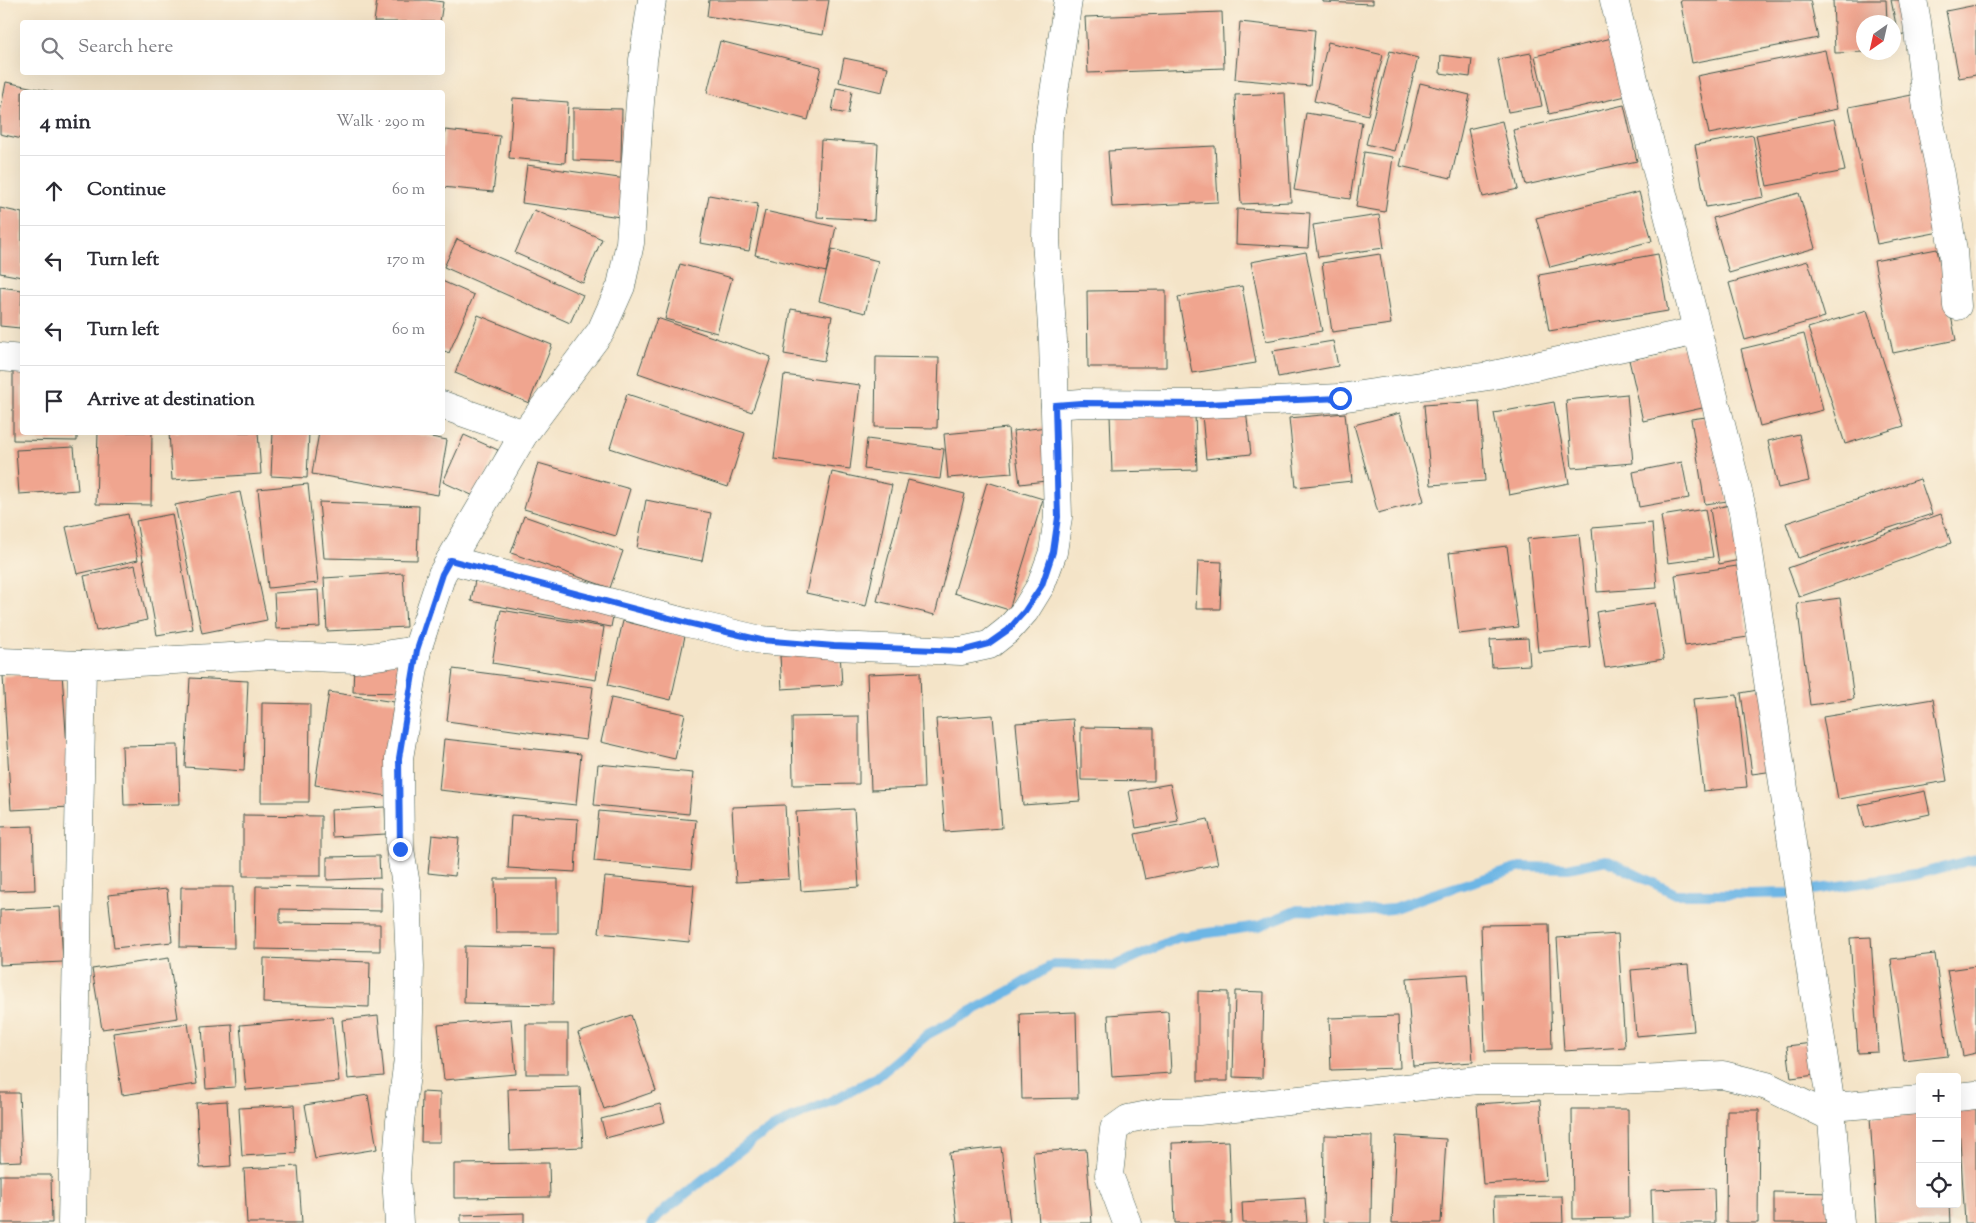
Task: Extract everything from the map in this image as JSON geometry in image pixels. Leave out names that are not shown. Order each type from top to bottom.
[{"type":"street","points":[[399,1223],[396,1177],[400,1121],[408,1059],[410,966],[407,891],[400,849],[399,758],[417,650],[442,574],[524,434],[601,331],[621,286],[630,243],[643,60],[652,0]]},
{"type":"street","points":[[450,560],[688,623],[761,640],[834,646],[961,651],[988,644],[1008,630],[1025,611],[1042,585],[1053,552],[1058,517],[1053,341],[1046,240],[1048,132],[1068,0]]},
{"type":"street","points":[[1614,0],[1743,512],[1831,1112],[1840,1223]]},
{"type":"street","points":[[1913,0],[1927,109],[1941,175],[1953,251],[1957,306]]},
{"type":"street","points":[[1055,405],[1081,403],[1207,404],[1340,398],[1489,376],[1698,331]]},
{"type":"street","points":[[0,357],[20,359]]},
{"type":"street","points":[[445,406],[524,434]]},
{"type":"street","points":[[0,662],[82,665],[266,655],[356,659],[417,650]]},
{"type":"street","points":[[72,1223],[82,665]]},
{"type":"street","points":[[1127,1223],[1109,1175],[1114,1129],[1128,1119],[1163,1112],[1199,1110],[1476,1080],[1617,1080],[1723,1075],[1767,1086],[1831,1112],[1916,1101]]},
{"type":"street","points":[[1961,1097],[1976,1095]]},
{"type":"building","points":[[377,0],[428,0],[443,2],[440,20],[374,20]]},
{"type":"building","points":[[709,0],[829,0],[823,35],[707,16]]},
{"type":"building","points":[[1323,0],[1373,0],[1373,4],[1323,2]]},
{"type":"building","points":[[1680,0],[1810,0],[1818,38],[1692,63]]},
{"type":"building","points":[[1833,0],[1886,0],[1887,15],[1856,15],[1856,52],[1835,53]]},
{"type":"building","points":[[1891,0],[1909,0],[1915,32],[1901,34],[1901,15],[1894,15]]},
{"type":"building","points":[[1976,5],[1976,75],[1959,78],[1946,11]]},
{"type":"building","points":[[1222,12],[1224,68],[1088,73],[1085,17]]},
{"type":"building","points":[[1240,22],[1315,30],[1310,86],[1235,79]]},
{"type":"building","points":[[1612,38],[1626,96],[1549,114],[1535,56]]},
{"type":"building","points":[[720,41],[821,67],[808,120],[707,93]]},
{"type":"building","points":[[1328,42],[1383,55],[1368,115],[1314,101]]},
{"type":"building","points":[[1825,50],[1837,109],[1709,134],[1697,76]]},
{"type":"building","points":[[1390,51],[1418,58],[1394,151],[1366,144]]},
{"type":"building","points":[[1531,53],[1542,106],[1508,112],[1498,59]]},
{"type":"building","points":[[1441,55],[1472,59],[1470,77],[1440,73]]},
{"type":"building","points":[[844,58],[888,67],[882,92],[839,82]]},
{"type":"building","points":[[6,82],[44,90],[20,90],[20,139],[0,134],[0,113]]},
{"type":"building","points":[[1420,83],[1470,95],[1451,178],[1400,166]]},
{"type":"building","points":[[836,88],[852,91],[848,114],[832,111]]},
{"type":"building","points":[[1285,93],[1291,202],[1241,204],[1235,95]]},
{"type":"building","points":[[1917,94],[1945,231],[1877,244],[1849,107]]},
{"type":"building","points":[[513,98],[568,102],[565,163],[509,158]]},
{"type":"building","points":[[1624,105],[1637,161],[1526,185],[1513,130]]},
{"type":"building","points":[[573,108],[622,109],[621,162],[573,160]]},
{"type":"building","points":[[1306,113],[1362,122],[1350,199],[1294,190]]},
{"type":"building","points":[[1834,119],[1845,171],[1767,186],[1756,135]]},
{"type":"building","points":[[1502,121],[1518,189],[1483,197],[1468,129]]},
{"type":"building","points":[[445,130],[500,136],[493,192],[445,187]]},
{"type":"building","points":[[1753,135],[1764,197],[1706,207],[1695,145]]},
{"type":"building","points":[[821,140],[878,144],[874,220],[817,217]]},
{"type":"building","points":[[1215,146],[1218,202],[1112,207],[1108,151]]},
{"type":"building","points":[[1364,152],[1393,157],[1385,212],[1356,207]]},
{"type":"building","points":[[527,165],[626,179],[620,217],[522,203]]},
{"type":"building","points":[[1639,192],[1652,241],[1550,267],[1536,218]]},
{"type":"building","points":[[1799,193],[1815,248],[1729,273],[1713,218]]},
{"type":"building","points":[[709,195],[758,204],[749,251],[700,243]]},
{"type":"building","points":[[0,208],[20,213],[20,277],[0,273]]},
{"type":"building","points":[[1237,209],[1310,213],[1308,248],[1236,244]]},
{"type":"building","points":[[534,210],[602,239],[583,283],[515,253]]},
{"type":"building","points":[[765,211],[836,227],[826,272],[755,255]]},
{"type":"building","points":[[1379,215],[1384,248],[1318,257],[1313,225]]},
{"type":"building","points":[[457,239],[583,295],[570,323],[445,267]]},
{"type":"building","points":[[832,249],[878,261],[865,313],[819,301]]},
{"type":"building","points":[[1937,249],[1956,340],[1893,353],[1874,261]]},
{"type":"building","points":[[1306,252],[1322,331],[1266,341],[1251,262]]},
{"type":"building","points":[[1380,254],[1391,324],[1332,332],[1322,263]]},
{"type":"building","points":[[1658,254],[1668,311],[1549,331],[1539,275]]},
{"type":"building","points":[[1808,261],[1825,317],[1745,340],[1729,283]]},
{"type":"building","points":[[680,264],[732,278],[717,333],[665,319]]},
{"type":"building","points":[[445,282],[474,295],[449,353],[445,351]]},
{"type":"building","points":[[1242,286],[1256,363],[1192,373],[1178,297]]},
{"type":"building","points":[[0,287],[20,290],[20,328],[0,326]]},
{"type":"building","points":[[1166,290],[1166,367],[1088,367],[1087,291]]},
{"type":"building","points":[[791,309],[832,316],[824,361],[784,354]]},
{"type":"building","points":[[1867,310],[1904,426],[1845,444],[1808,328]]},
{"type":"building","points":[[478,315],[552,345],[529,403],[455,373]]},
{"type":"building","points":[[657,318],[771,357],[752,412],[638,373]]},
{"type":"building","points":[[1804,334],[1823,410],[1760,426],[1741,349]]},
{"type":"building","points":[[1333,341],[1338,366],[1278,377],[1273,351]]},
{"type":"building","points":[[1693,346],[1707,407],[1643,421],[1629,360]]},
{"type":"building","points":[[876,357],[939,358],[937,428],[875,427]]},
{"type":"building","points":[[13,369],[20,369],[20,435],[77,435],[77,441],[13,440]]},
{"type":"building","points":[[784,375],[860,385],[850,469],[774,459]]},
{"type":"building","points":[[627,394],[745,433],[728,487],[610,448]]},
{"type":"building","points":[[1627,394],[1633,463],[1572,468],[1566,400]]},
{"type":"building","points":[[1479,401],[1485,481],[1431,485],[1424,405]]},
{"type":"building","points":[[1554,402],[1569,483],[1509,495],[1494,413]]},
{"type":"building","points":[[1246,410],[1251,454],[1206,459],[1202,414]]},
{"type":"building","points":[[1345,413],[1352,481],[1296,487],[1289,418]]},
{"type":"building","points":[[1400,413],[1424,501],[1378,513],[1354,425]]},
{"type":"building","points":[[1195,414],[1197,470],[1112,472],[1110,415]]},
{"type":"building","points":[[1714,416],[1728,501],[1705,504],[1691,419]]},
{"type":"building","points":[[1047,427],[1054,480],[1020,484],[1013,431]]},
{"type":"building","points":[[1008,428],[1012,473],[948,478],[944,434]]},
{"type":"building","points":[[1799,434],[1809,481],[1778,488],[1768,441]]},
{"type":"building","points":[[98,435],[152,435],[151,505],[96,504]]},
{"type":"building","points":[[169,435],[258,435],[261,474],[172,480]]},
{"type":"building","points":[[273,435],[309,435],[307,478],[271,476]]},
{"type":"building","points":[[318,435],[421,435],[447,440],[438,495],[312,474]]},
{"type":"building","points":[[464,435],[498,450],[476,497],[443,482]]},
{"type":"building","points":[[867,439],[944,449],[940,479],[864,469]]},
{"type":"building","points":[[74,447],[78,490],[19,494],[16,450]]},
{"type":"building","points":[[1682,462],[1689,498],[1639,507],[1633,472]]},
{"type":"building","points":[[538,463],[630,489],[616,536],[524,509]]},
{"type":"building","points":[[832,472],[892,485],[866,606],[806,593]]},
{"type":"building","points":[[1920,479],[1932,514],[1798,558],[1786,523]]},
{"type":"building","points":[[908,480],[965,494],[935,615],[877,601]]},
{"type":"building","points":[[987,482],[1043,499],[1009,610],[954,593]]},
{"type":"building","points":[[308,484],[318,583],[268,588],[258,489]]},
{"type":"building","points":[[240,492],[267,620],[202,633],[175,505]]},
{"type":"building","points":[[646,500],[711,513],[702,561],[637,548]]},
{"type":"building","points":[[319,502],[419,506],[417,560],[324,558]]},
{"type":"building","points":[[1730,505],[1740,560],[1719,564],[1710,509]]},
{"type":"building","points":[[1705,509],[1713,557],[1668,563],[1661,516]]},
{"type":"building","points":[[128,514],[138,560],[77,574],[66,527]]},
{"type":"building","points":[[172,514],[193,629],[157,635],[136,521]]},
{"type":"building","points":[[1941,514],[1951,543],[1799,597],[1788,568]]},
{"type":"building","points":[[524,516],[623,551],[610,588],[511,553]]},
{"type":"building","points":[[1652,523],[1657,588],[1597,592],[1592,528]]},
{"type":"building","points":[[1579,534],[1590,647],[1538,652],[1527,539]]},
{"type":"building","points":[[1507,546],[1518,627],[1459,634],[1449,553]]},
{"type":"building","points":[[1198,561],[1222,562],[1220,609],[1196,609]]},
{"type":"building","points":[[135,565],[147,620],[96,631],[84,576]]},
{"type":"building","points":[[1737,566],[1748,637],[1685,646],[1675,575]]},
{"type":"building","points":[[403,573],[406,627],[327,631],[324,578]]},
{"type":"building","points":[[475,580],[615,606],[611,627],[471,601]]},
{"type":"building","points":[[318,590],[320,627],[276,629],[274,593]]},
{"type":"building","points":[[1840,598],[1854,699],[1810,705],[1797,604]]},
{"type":"building","points":[[1655,603],[1664,659],[1605,668],[1596,612]]},
{"type":"building","points":[[501,610],[604,627],[596,680],[492,663]]},
{"type":"building","points":[[623,621],[685,636],[671,700],[608,685]]},
{"type":"building","points":[[1528,638],[1530,665],[1492,667],[1490,640]]},
{"type":"building","points":[[840,652],[842,685],[782,689],[780,656]]},
{"type":"building","points":[[354,662],[406,663],[406,693],[353,692]]},
{"type":"building","points":[[453,669],[593,687],[586,740],[447,721]]},
{"type":"building","points":[[920,672],[924,788],[871,790],[867,674]]},
{"type":"building","points":[[62,673],[71,807],[11,810],[3,676]]},
{"type":"building","points":[[190,678],[248,681],[244,771],[185,767]]},
{"type":"building","points":[[1763,689],[1774,771],[1752,774],[1741,693]]},
{"type":"building","points":[[329,692],[401,703],[387,796],[315,785]]},
{"type":"building","points":[[1737,695],[1747,787],[1703,791],[1693,699]]},
{"type":"building","points":[[611,698],[685,714],[675,759],[601,742]]},
{"type":"building","points":[[1933,699],[1947,781],[1838,799],[1823,717]]},
{"type":"building","points":[[262,703],[310,704],[309,802],[261,802]]},
{"type":"building","points":[[993,715],[1002,828],[945,832],[936,719]]},
{"type":"building","points":[[859,716],[859,784],[793,785],[792,717]]},
{"type":"building","points":[[1073,719],[1080,801],[1023,805],[1016,723]]},
{"type":"building","points":[[1081,727],[1154,728],[1154,781],[1081,780]]},
{"type":"building","points":[[444,739],[581,754],[576,805],[439,790]]},
{"type":"building","points":[[178,745],[180,804],[124,805],[122,746]]},
{"type":"building","points":[[598,764],[693,773],[689,814],[594,805]]},
{"type":"building","points":[[1170,784],[1178,821],[1136,828],[1129,791]]},
{"type":"building","points":[[1925,791],[1930,814],[1865,828],[1859,805]]},
{"type":"building","points":[[785,805],[789,879],[736,882],[732,807]]},
{"type":"building","points":[[385,807],[386,834],[332,837],[331,810]]},
{"type":"building","points":[[854,809],[859,887],[801,891],[796,812]]},
{"type":"building","points":[[599,811],[696,820],[691,870],[594,861]]},
{"type":"building","points":[[243,815],[321,816],[321,876],[243,876]]},
{"type":"building","points":[[511,815],[578,819],[575,872],[508,868]]},
{"type":"building","points":[[1208,819],[1218,864],[1145,879],[1135,834]]},
{"type":"building","points":[[33,826],[35,890],[0,891],[0,827]]},
{"type":"building","points":[[432,835],[459,838],[455,876],[428,873]]},
{"type":"building","points":[[379,856],[380,878],[327,880],[327,857]]},
{"type":"building","points":[[605,877],[694,885],[689,942],[599,933]]},
{"type":"building","points":[[495,879],[558,879],[558,933],[496,933]]},
{"type":"building","points":[[256,886],[381,888],[381,911],[280,909],[280,923],[380,924],[380,951],[255,949]]},
{"type":"building","points":[[181,887],[233,887],[234,948],[180,947]]},
{"type":"building","points":[[167,889],[172,942],[114,948],[108,895]]},
{"type":"building","points":[[60,907],[63,962],[0,965],[0,910]]},
{"type":"building","points":[[1549,924],[1552,1049],[1485,1051],[1481,925]]},
{"type":"building","points":[[1618,934],[1625,1047],[1564,1051],[1557,938]]},
{"type":"building","points":[[1871,937],[1878,1052],[1858,1053],[1850,938]]},
{"type":"building","points":[[465,946],[554,948],[553,1005],[464,1003]]},
{"type":"building","points":[[1935,954],[1948,1056],[1904,1061],[1891,959]]},
{"type":"building","points":[[169,958],[178,1018],[102,1029],[92,969]]},
{"type":"building","points":[[264,958],[370,962],[369,1007],[263,1003]]},
{"type":"building","points":[[1688,965],[1694,1031],[1636,1036],[1631,970]]},
{"type":"building","points":[[1976,966],[1976,1053],[1963,1056],[1947,970]]},
{"type":"building","points":[[1467,974],[1473,1062],[1413,1066],[1407,978]]},
{"type":"building","points":[[1198,991],[1228,992],[1228,1081],[1198,1081]]},
{"type":"building","points":[[1235,991],[1264,992],[1262,1078],[1233,1077]]},
{"type":"building","points":[[1168,1011],[1171,1073],[1112,1077],[1108,1015]]},
{"type":"building","points":[[1076,1012],[1078,1098],[1022,1099],[1020,1014]]},
{"type":"building","points":[[631,1015],[656,1091],[604,1109],[578,1033]]},
{"type":"building","points":[[378,1016],[384,1076],[348,1079],[342,1020]]},
{"type":"building","points":[[1398,1016],[1400,1068],[1331,1070],[1329,1018]]},
{"type":"building","points":[[333,1017],[339,1082],[246,1090],[240,1025]]},
{"type":"building","points":[[511,1019],[516,1074],[444,1080],[438,1025]]},
{"type":"building","points":[[188,1023],[197,1084],[122,1095],[113,1033]]},
{"type":"building","points":[[232,1024],[235,1087],[206,1089],[202,1026]]},
{"type":"building","points":[[526,1024],[568,1024],[568,1074],[526,1074]]},
{"type":"building","points":[[1812,1043],[1816,1075],[1791,1078],[1787,1046]]},
{"type":"building","points":[[580,1087],[583,1147],[510,1150],[508,1089]]},
{"type":"building","points":[[422,1092],[440,1093],[440,1142],[421,1142]]},
{"type":"building","points":[[0,1093],[19,1093],[22,1161],[0,1162]]},
{"type":"building","points":[[368,1095],[377,1149],[315,1159],[305,1105]]},
{"type":"building","points":[[1540,1100],[1546,1180],[1483,1184],[1477,1104]]},
{"type":"building","points":[[227,1101],[231,1166],[200,1168],[196,1103]]},
{"type":"building","points":[[660,1104],[665,1122],[606,1138],[601,1119]]},
{"type":"building","points":[[294,1105],[296,1153],[242,1156],[239,1108]]},
{"type":"building","points":[[1976,1107],[1976,1223],[1965,1223],[1961,1157],[1961,1108]]},
{"type":"building","points":[[1572,1109],[1628,1109],[1629,1218],[1573,1219]]},
{"type":"building","points":[[1727,1110],[1759,1110],[1758,1223],[1726,1223]]},
{"type":"building","points":[[1916,1114],[1916,1208],[1949,1208],[1950,1223],[1877,1223],[1870,1117]]},
{"type":"building","points":[[1324,1135],[1372,1136],[1371,1223],[1323,1223]]},
{"type":"building","points":[[1396,1136],[1446,1139],[1441,1223],[1392,1223]]},
{"type":"building","points":[[1229,1141],[1232,1223],[1175,1223],[1172,1143]]},
{"type":"building","points":[[1001,1147],[1010,1223],[957,1223],[949,1153]]},
{"type":"building","points":[[1086,1149],[1092,1223],[1039,1223],[1033,1152]]},
{"type":"building","points":[[549,1163],[550,1197],[454,1198],[454,1164]]},
{"type":"building","points":[[298,1166],[302,1223],[247,1223],[244,1169]]},
{"type":"building","points":[[0,1175],[51,1175],[52,1223],[0,1223]]},
{"type":"building","points":[[1714,1188],[1715,1223],[1652,1223],[1651,1190]]},
{"type":"building","points":[[1774,1192],[1835,1193],[1835,1223],[1774,1223]]},
{"type":"building","points":[[1562,1196],[1563,1223],[1495,1223],[1494,1197]]},
{"type":"building","points":[[1305,1198],[1307,1223],[1243,1223],[1242,1202]]},
{"type":"building","points":[[524,1213],[524,1223],[461,1223],[461,1215]]},
{"type":"waterway","points":[[652,1223],[660,1214],[754,1139],[788,1120],[876,1078],[928,1034],[1008,992],[1054,964],[1115,966],[1179,937],[1259,926],[1298,910],[1358,912],[1392,909],[1433,894],[1522,867],[1568,868],[1606,860],[1676,894],[1749,894],[1792,893],[1914,875],[1976,859]]},
{"type":"route","points":[[400,849],[399,758],[417,650],[442,574],[450,560],[688,623],[761,640],[834,646],[961,651],[988,644],[1008,630],[1025,611],[1042,585],[1053,552],[1058,517],[1055,405],[1081,403],[1207,404],[1340,398]]}]
